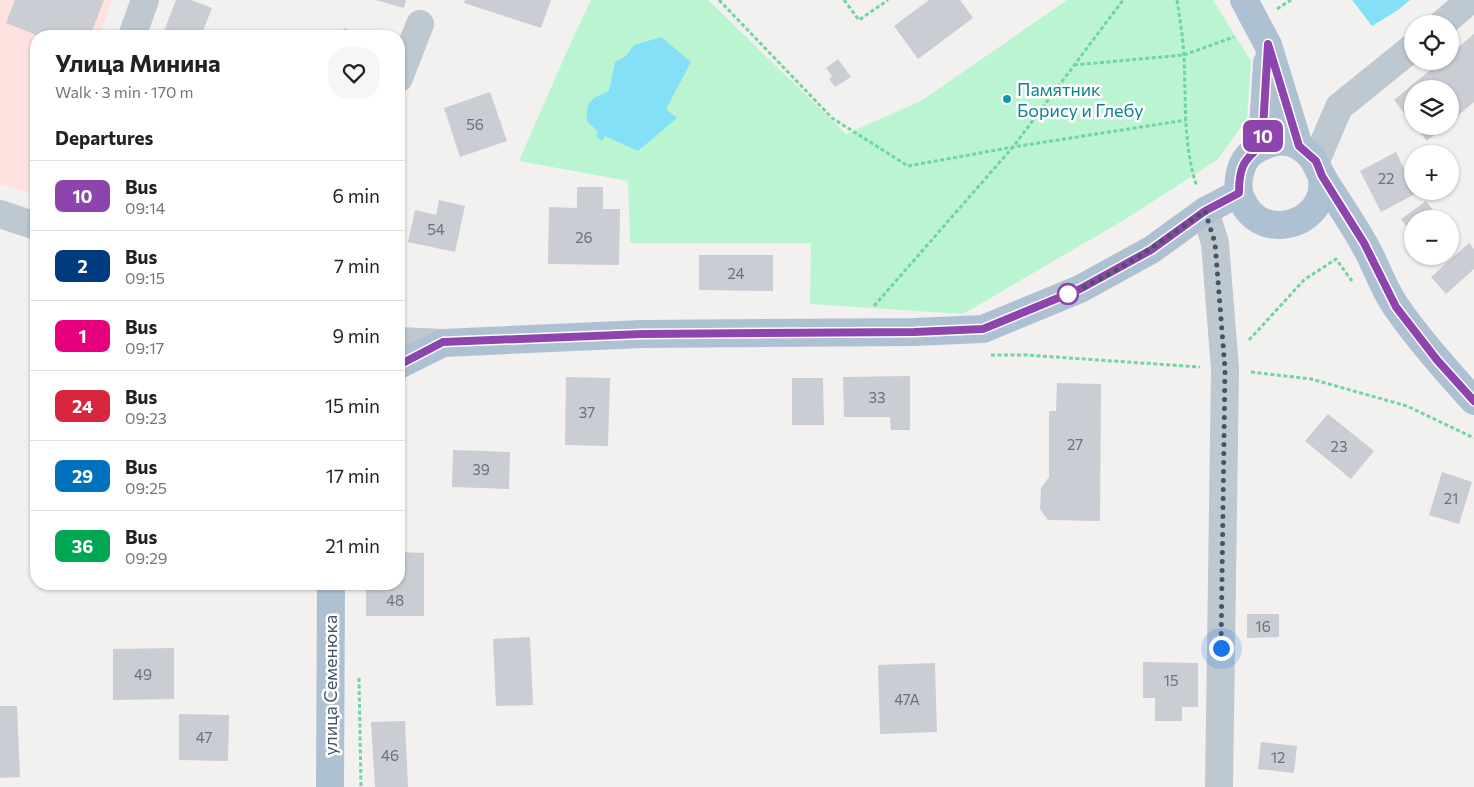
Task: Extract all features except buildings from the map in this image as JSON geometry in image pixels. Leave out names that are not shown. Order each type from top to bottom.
[{"type":"main road","points":[[1256,22],[1262,145]]},
{"type":"main road","points":[[1256,22],[1312,161],[1321,195],[1312,211],[1298,222],[1279,226],[1261,222],[1247,210],[1239,193],[1239,174],[1247,156],[1262,145],[1281,141],[1312,161],[1364,243],[1396,307],[1437,360],[1474,401]]},
{"type":"main road","points":[[405,362],[443,342],[642,334],[914,332],[983,329],[1080,289],[1151,250],[1205,211],[1239,193]]},
{"type":"main road","name":"улица Семенюка","points":[[330,590],[330,787]]},
{"type":"street","points":[[134,30],[145,0]]},
{"type":"street","points":[[1452,15],[1470,0]]},
{"type":"street","points":[[405,63],[420,24]]},
{"type":"street","points":[[1312,161],[1339,106],[1404,54]]},
{"type":"street","points":[[1205,211],[1215,243],[1225,369],[1219,787]]},
{"type":"street","points":[[0,214],[30,224]]},
{"type":"street","points":[[405,341],[443,342]]},
{"type":"path","points":[[719,0],[832,118],[908,166],[1013,147],[1186,120]]},
{"type":"path","points":[[844,0],[859,20],[888,0]]},
{"type":"path","points":[[871,310],[1013,147],[1123,0]]},
{"type":"path","points":[[1178,0],[1184,55],[1190,168],[1205,211]]},
{"type":"path","points":[[1285,4],[1291,0]]},
{"type":"path","points":[[1074,65],[1184,55],[1237,36],[1256,22]]},
{"type":"path","points":[[1225,369],[1227,364],[1304,280],[1336,259],[1352,282]]},
{"type":"path","points":[[1026,356],[1225,369],[1311,379],[1407,406],[1474,438]]},
{"type":"path","points":[[359,671],[361,787]]},
{"type":"shaded area","points":[[0,0],[112,0],[101,30],[30,30],[30,192],[0,184]]},
{"type":"green space","points":[[591,0],[708,0],[846,134],[921,101],[1067,0],[1213,0],[1251,61],[1247,119],[1217,160],[1124,220],[963,314],[810,304],[811,243],[630,243],[628,181],[519,161]]},
{"type":"water","points":[[1352,0],[1410,0],[1372,26]]},
{"type":"water","points":[[661,37],[691,62],[666,109],[677,118],[638,151],[605,136],[602,141],[596,136],[598,132],[587,121],[589,104],[594,98],[609,91],[615,62],[626,56],[634,45]]},
{"type":"bus line","name":"10","points":[[405,362],[443,342],[642,334],[914,332],[983,329],[1080,289],[1151,250],[1205,211],[1239,193],[1239,174],[1247,156],[1262,145],[1268,44],[1299,146],[1316,161],[1322,176],[1364,243],[1396,307],[1437,360],[1474,401]]},
{"type":"place","name":"Памятник Борису и Глебу","points":[[1007,99]]},
{"type":"route","points":[[1068,294],[1064,296],[1151,250],[1205,211],[1215,243],[1225,369],[1221,648]]}]
